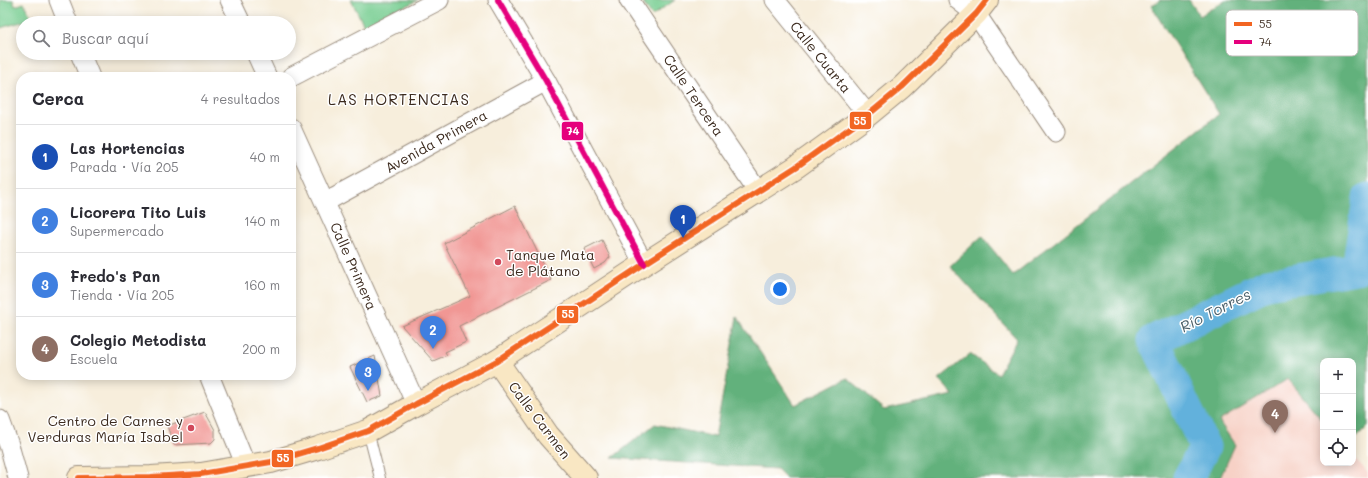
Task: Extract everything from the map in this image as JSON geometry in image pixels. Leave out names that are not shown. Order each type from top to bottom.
[{"type":"main road","points":[[79,478],[151,477],[201,474],[271,462],[368,431],[497,361],[758,190],[796,167],[902,87],[981,7]]},
{"type":"main road","name":"Calle Carmen","points":[[497,361],[548,435],[586,478]]},
{"type":"street","points":[[59,0],[65,16]]},
{"type":"street","points":[[230,0],[238,16]]},
{"type":"street","points":[[296,74],[439,0]]},
{"type":"street","points":[[498,0],[546,81],[644,264]]},
{"type":"street","name":"Calle Tercera","points":[[629,0],[758,190]]},
{"type":"street","name":"Calle Cuarta","points":[[775,0],[868,114]]},
{"type":"street","points":[[958,0],[981,7],[1056,132]]},
{"type":"street","points":[[83,60],[88,72]]},
{"type":"street","points":[[259,60],[265,72]]},
{"type":"street","name":"Avenida Primera","points":[[325,202],[546,81]]},
{"type":"street","name":"Calle Primera","points":[[296,139],[416,404]]},
{"type":"street","points":[[211,380],[246,466]]},
{"type":"street","points":[[0,420],[18,478]]},
{"type":"lane","points":[[368,431],[380,478]]},
{"type":"shaded area","points":[[1288,379],[1320,417],[1320,466],[1356,466],[1356,459],[1368,473],[1368,478],[1220,478],[1234,445],[1219,421]]},
{"type":"green space","points":[[0,0],[13,0],[15,6],[24,3],[30,16],[16,16],[16,24],[0,28]]},
{"type":"green space","points":[[351,0],[418,0],[365,27]]},
{"type":"green space","points":[[641,0],[675,0],[652,16]]},
{"type":"green space","points":[[1160,0],[1189,0],[1200,16],[1225,0],[1368,0],[1368,427],[1356,437],[1356,358],[1320,358],[1320,417],[1288,379],[1219,421],[1235,445],[1220,478],[786,478],[777,469],[612,458],[655,424],[715,437],[737,317],[795,405],[847,378],[884,410],[953,395],[939,379],[970,354],[998,374],[1017,339],[950,266],[982,236],[1013,275],[1219,114],[1151,6]]},
{"type":"building","name":"Tanque Mata de Plátano","points":[[515,206],[551,280],[459,326],[466,342],[445,352],[447,355],[433,361],[402,326],[470,296],[444,243]]},
{"type":"building","points":[[602,240],[610,257],[605,263],[594,269],[584,249]]},
{"type":"building","points":[[375,356],[382,396],[367,402],[350,367]]},
{"type":"building","name":"Centro de Carnes y Verduras María Isabel","points":[[205,412],[215,430],[215,439],[211,443],[174,445],[167,426]]},
{"type":"waterway","name":"Río Torres","points":[[1188,478],[1205,447],[1154,340],[1267,284],[1357,269],[1368,198]]},
{"type":"transit line","name":"74","points":[[498,0],[546,81],[644,264]]},
{"type":"transit line","name":"55","points":[[79,478],[151,477],[201,474],[271,462],[368,431],[497,361],[644,264],[796,167],[868,115],[902,87],[976,14],[987,0]]},
{"type":"place","name":"Las Hortencias","points":[[683,238]]},
{"type":"place","name":"Tanque Mata de Plátano","points":[[498,262]]},
{"type":"place","name":"Licorera Tito Luis","points":[[433,349]]},
{"type":"place","name":"Fredo's Pan","points":[[368,391]]},
{"type":"place","name":"Centro de Carnes y Verduras María Isabel","points":[[191,428]]},
{"type":"place","name":"Colegio Metodista","points":[[1275,433]]},
{"type":"district","name":"LAS HORTENCIAS","points":[[399,99]]}]
